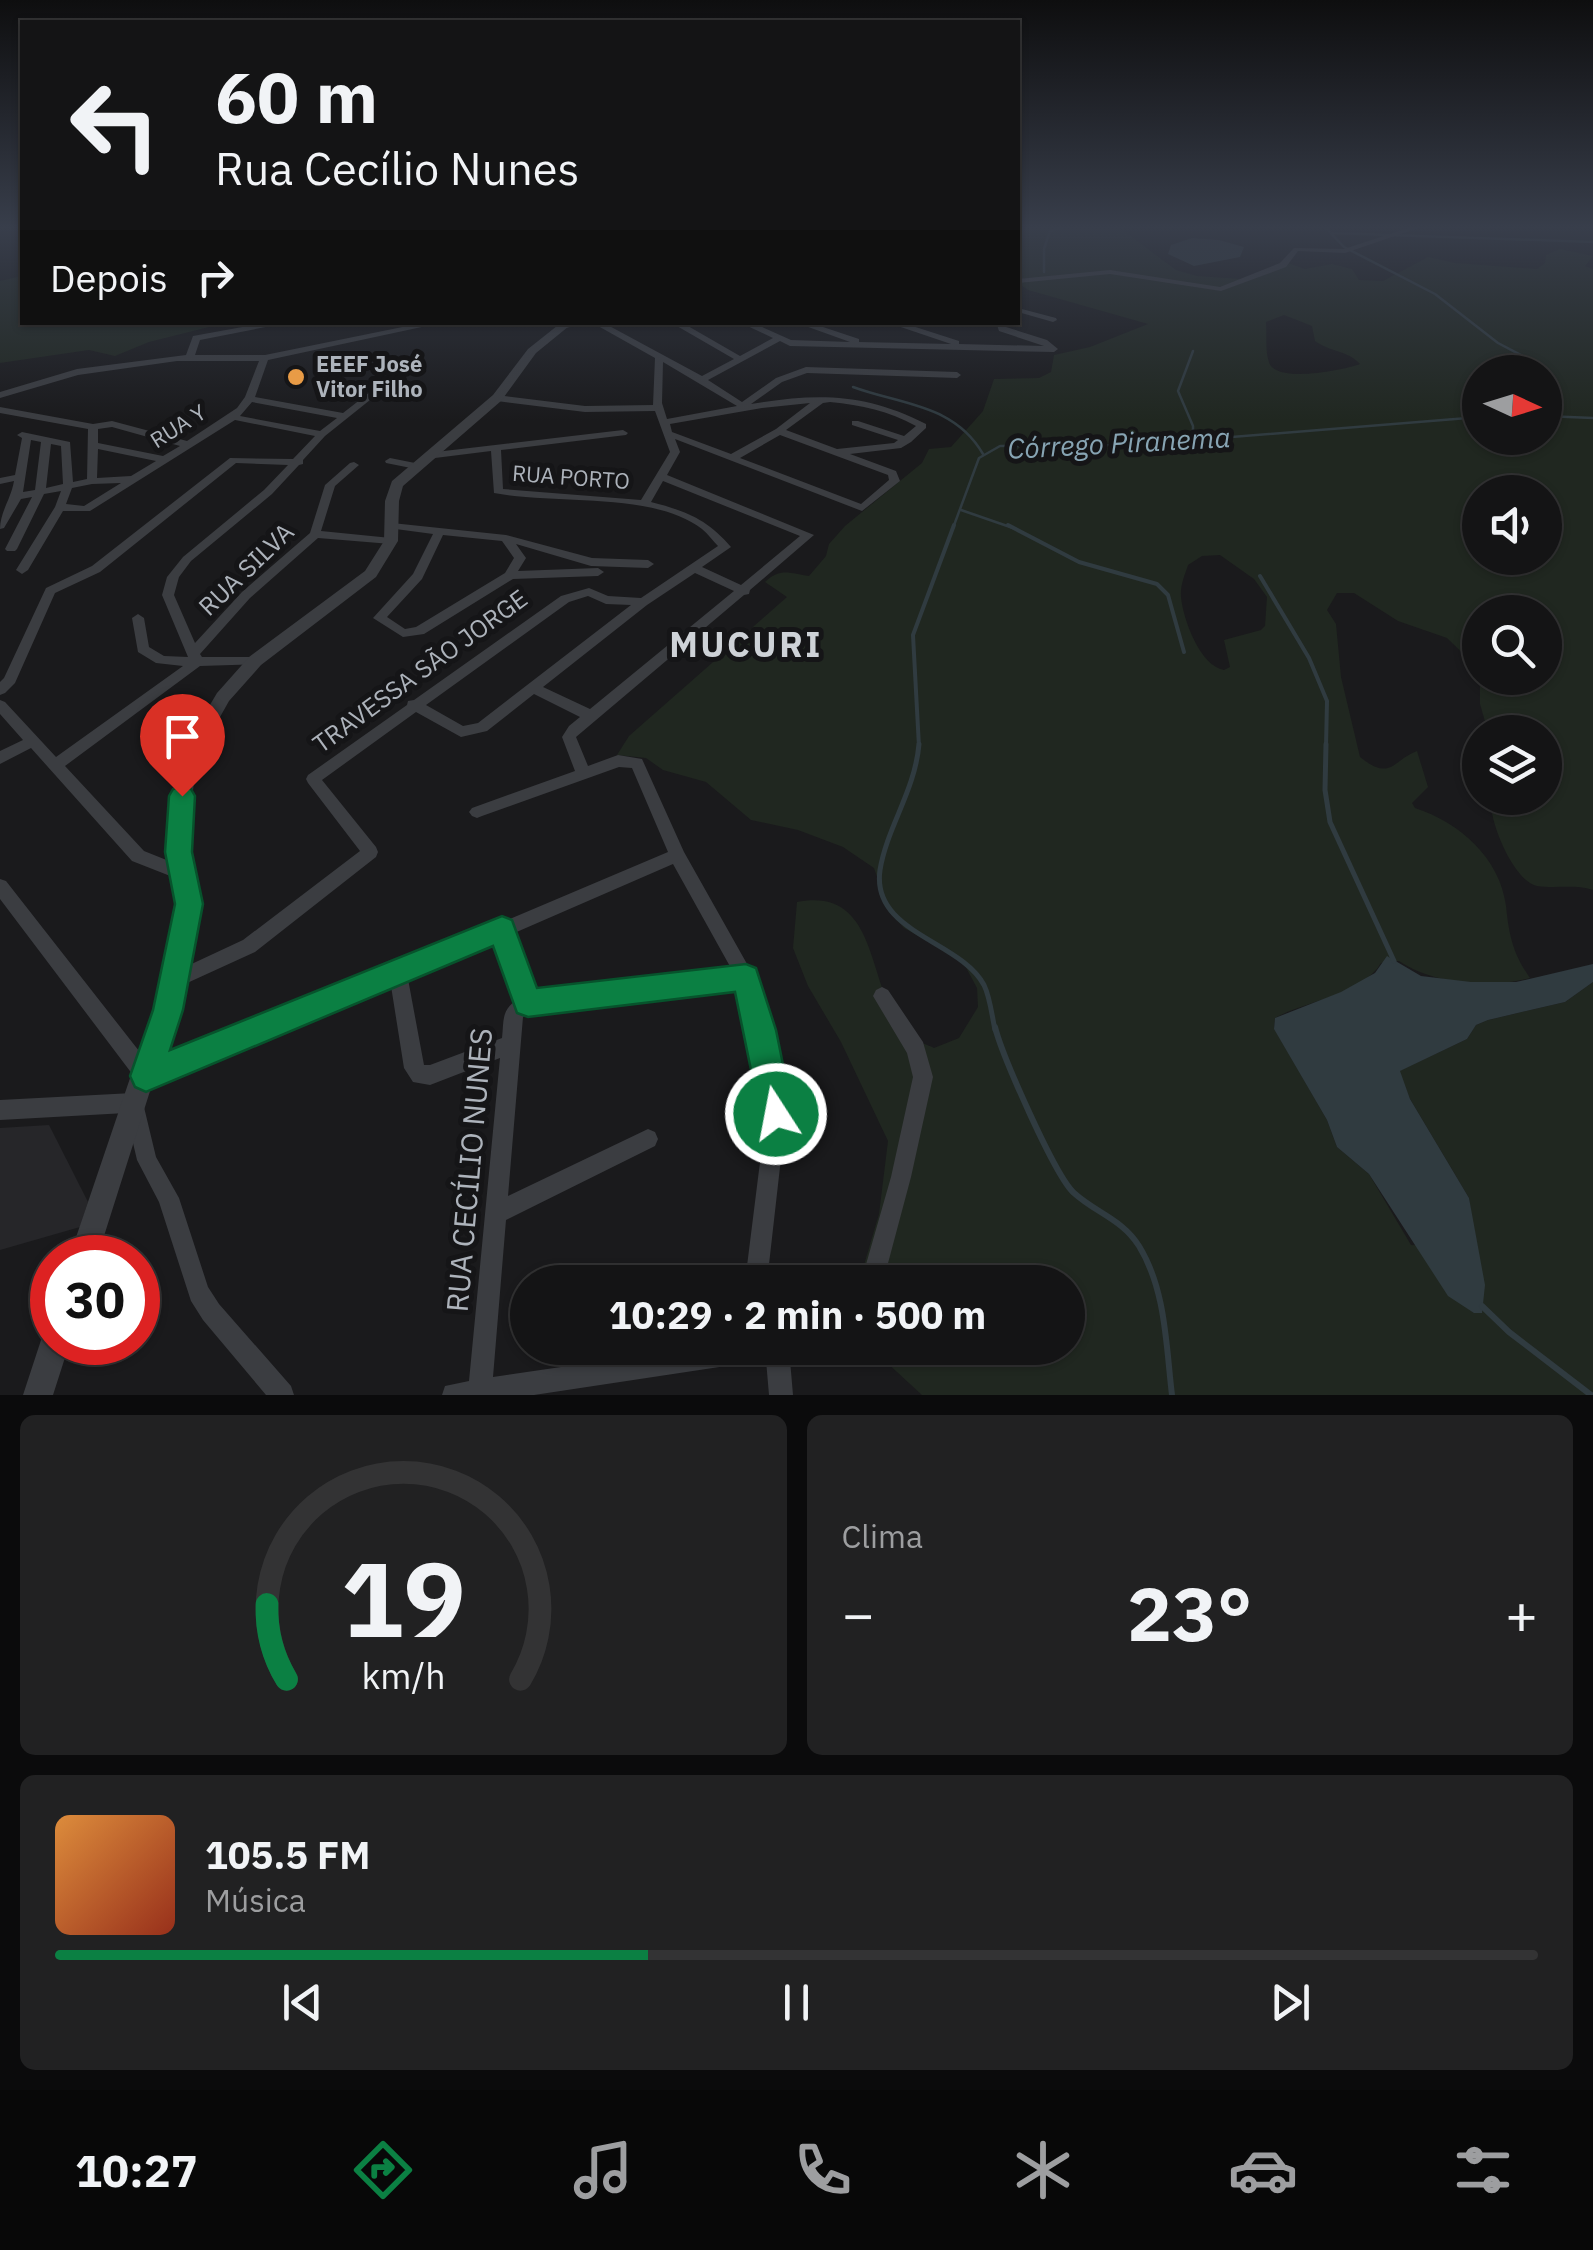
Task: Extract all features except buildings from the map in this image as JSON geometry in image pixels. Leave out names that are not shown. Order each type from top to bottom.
[{"type":"street","points":[[1020,311],[1053,320]]},
{"type":"street","points":[[190,357],[194,339],[271,325]]},
{"type":"street","points":[[0,395],[77,372],[190,357],[265,358],[426,325]]},
{"type":"street","points":[[90,1235],[133,1103],[146,1076],[174,981],[189,904],[178,852],[187,769],[207,722],[255,661],[366,580],[391,541],[394,489],[496,398],[532,351],[567,325]]},
{"type":"street","points":[[601,325],[744,407]]},
{"type":"street","points":[[679,325],[738,358]]},
{"type":"street","points":[[750,325],[778,339],[1054,349],[1000,325]]},
{"type":"street","points":[[807,325],[866,345]]},
{"type":"street","points":[[900,325],[977,348]]},
{"type":"street","points":[[702,380],[778,339]]},
{"type":"street","points":[[646,502],[674,456],[670,434],[658,408],[660,356]]},
{"type":"street","name":"RUA Y","points":[[60,507],[86,510],[233,417],[252,398],[255,379],[265,358]]},
{"type":"street","points":[[744,407],[779,380],[806,370],[957,375]]},
{"type":"street","points":[[195,658],[168,595],[174,577],[187,559],[299,462],[322,434],[391,380]]},
{"type":"street","points":[[252,398],[344,416]]},
{"type":"street","points":[[496,398],[585,409],[658,408]]},
{"type":"street","points":[[664,422],[744,407],[821,400],[860,402],[923,426],[897,446],[832,452]]},
{"type":"street","points":[[732,458],[779,431],[821,400]]},
{"type":"street","points":[[0,410],[93,427],[112,424],[186,444]]},
{"type":"street","points":[[233,417],[322,434]]},
{"type":"street","points":[[855,422],[908,440]]},
{"type":"street","points":[[92,481],[93,427]]},
{"type":"street","points":[[670,434],[862,508],[895,481],[892,473],[779,431]]},
{"type":"street","points":[[390,461],[422,461],[623,433]]},
{"type":"street","points":[[0,526],[5,511],[17,497],[25,436],[66,444],[68,486],[60,507],[22,570]]},
{"type":"street","points":[[11,549],[40,492],[46,440]]},
{"type":"street","points":[[92,445],[162,459]]},
{"type":"street","name":"RUA PORTO","points":[[496,450],[498,491],[565,500],[646,502],[686,517],[723,543],[723,552],[696,569]]},
{"type":"street","points":[[0,690],[10,680],[50,590],[96,568],[228,464],[243,458],[299,462]]},
{"type":"street","name":"RUA SILVA","points":[[55,765],[195,658],[246,594],[315,534],[330,485],[354,466]]},
{"type":"street","points":[[0,481],[21,477]]},
{"type":"street","points":[[583,774],[569,737],[808,534],[662,477]]},
{"type":"street","points":[[17,497],[92,481],[132,478]]},
{"type":"street","points":[[392,526],[506,538],[594,567]]},
{"type":"street","points":[[440,530],[418,576],[379,618],[403,633],[420,631],[510,575],[648,564]]},
{"type":"street","points":[[315,534],[391,541]]},
{"type":"street","points":[[506,538],[520,558],[510,575]]},
{"type":"street","points":[[594,567],[589,592],[606,600],[643,602]]},
{"type":"street","points":[[413,704],[462,732],[472,732],[643,602],[696,569],[745,591]]},
{"type":"street","name":"TRAVESSA SÃO JORGE","points":[[174,981],[249,946],[370,852],[313,779],[565,599],[589,592]]},
{"type":"street","points":[[138,618],[143,649],[161,660],[255,661]]},
{"type":"street","points":[[534,688],[591,716]]},
{"type":"street","points":[[0,704],[138,856],[183,874]]},
{"type":"street","points":[[0,758],[33,741]]},
{"type":"street","points":[[478,812],[625,760],[636,763],[677,855],[746,977],[761,1030],[776,1114],[758,1265]]},
{"type":"street","points":[[146,1076],[398,975],[677,855]]},
{"type":"street","points":[[0,886],[146,1076]]},
{"type":"street","points":[[502,929],[528,1003],[746,977]]},
{"type":"street","points":[[398,975],[414,1068],[420,1075],[430,1075],[512,1044]]},
{"type":"street","points":[[877,1265],[902,1177],[923,1077],[916,1049],[882,996]]},
{"type":"street","name":"RUA CECÍLIO NUNES","points":[[480,1388],[514,1012],[528,1003]]},
{"type":"street","points":[[0,1110],[133,1103]]},
{"type":"street","points":[[133,1103],[147,1160],[168,1198],[199,1292],[210,1312],[282,1395]]},
{"type":"street","points":[[497,1214],[648,1139]]},
{"type":"street","points":[[38,1395],[48,1365]]},
{"type":"street","points":[[454,1395],[639,1365]]},
{"type":"street","points":[[778,1365],[781,1395]]},
{"type":"shaded area","points":[[0,291],[20,291],[20,325],[217,325],[149,342],[115,356],[89,350],[0,363]]},
{"type":"shaded area","points":[[1032,291],[1593,291],[1593,890],[1528,882],[1504,848],[1493,815],[1562,815],[1562,715],[1483,715],[1480,704],[1480,695],[1562,695],[1562,595],[1462,595],[1462,653],[1447,638],[1398,621],[1354,593],[1337,593],[1327,610],[1336,624],[1341,677],[1360,757],[1385,768],[1417,751],[1428,787],[1412,803],[1462,833],[1486,858],[1502,889],[1510,935],[1530,978],[1479,984],[1428,975],[1399,961],[1381,963],[1361,983],[1275,1018],[1274,1028],[1327,1120],[1337,1147],[1369,1174],[1411,1245],[1476,1248],[1469,1198],[1410,1099],[1399,1071],[1467,1039],[1476,1025],[1565,1002],[1593,982],[1593,1395],[922,1395],[889,1365],[1085,1365],[1085,1265],[864,1265],[879,1214],[888,1141],[841,1042],[808,986],[793,948],[797,902],[825,901],[846,911],[860,927],[897,1020],[917,1041],[934,1048],[959,1038],[978,1007],[977,988],[962,960],[904,928],[889,912],[874,868],[843,847],[798,830],[751,820],[706,782],[663,770],[646,758],[617,755],[629,736],[787,597],[765,582],[781,573],[809,576],[845,526],[922,463],[929,449],[951,447],[983,411],[994,379],[1039,378],[1051,372],[1054,355],[1090,347],[1148,324]],"holes":[[[1284,315],[1312,326],[1315,341],[1360,364],[1311,374],[1274,369],[1268,358],[1266,322]],[[1220,555],[1254,579],[1267,597],[1265,626],[1224,640],[1230,667],[1215,667],[1200,651],[1182,606],[1181,588],[1188,565],[1202,556]]]},
{"type":"shaded area","points":[[1387,956],[1421,976],[1471,982],[1516,982],[1593,964],[1593,982],[1565,1002],[1476,1025],[1467,1039],[1400,1071],[1410,1099],[1469,1198],[1485,1285],[1482,1313],[1474,1313],[1448,1296],[1369,1174],[1337,1147],[1327,1120],[1274,1029],[1275,1018],[1341,992],[1375,973]]},
{"type":"shaded area","points":[[49,1125],[88,1202],[80,1227],[52,1235],[30,1235],[30,1241],[0,1250],[0,1128]]},
{"type":"waterway","points":[[1429,291],[1498,343],[1521,355]]},
{"type":"waterway","points":[[1193,351],[1178,391],[1193,426],[1193,440]]},
{"type":"waterway","points":[[853,387],[942,416],[957,425],[983,454]]},
{"type":"waterway","name":"Córrego Piranema","points":[[1562,417],[1593,418]]},
{"type":"waterway","name":"Córrego Piranema","points":[[953,528],[979,458],[1000,446],[1132,445],[1462,418]]},
{"type":"waterway","points":[[961,510],[1013,528]]},
{"type":"waterway","name":"Córrego Piranema","points":[[919,745],[913,635],[954,525]]},
{"type":"waterway","points":[[1008,525],[1079,562],[1157,584],[1168,595],[1184,652]]},
{"type":"waterway","points":[[1260,576],[1309,658],[1327,701],[1326,747]]},
{"type":"waterway","points":[[1326,744],[1325,790],[1330,822],[1394,961]]},
{"type":"waterway","name":"Córrego Piranema","points":[[919,745],[912,777],[884,854],[881,891],[889,908],[903,922],[972,970],[986,990],[995,1030]]},
{"type":"waterway","name":"Córrego Piranema","points":[[995,1027],[1030,1114],[1065,1182],[1082,1200],[1125,1229],[1148,1263],[1163,1319],[1172,1395]]},
{"type":"waterway","points":[[1482,1306],[1509,1332],[1591,1395]]},
{"type":"place","name":"EEEF José Vitor Filho","points":[[296,377]]},
{"type":"district","name":"MUCURI","points":[[746,645]]},
{"type":"route","points":[[182,796],[178,852],[189,904],[168,1010],[146,1076],[502,929],[528,1003],[746,977],[761,1030],[776,1114]]}]
